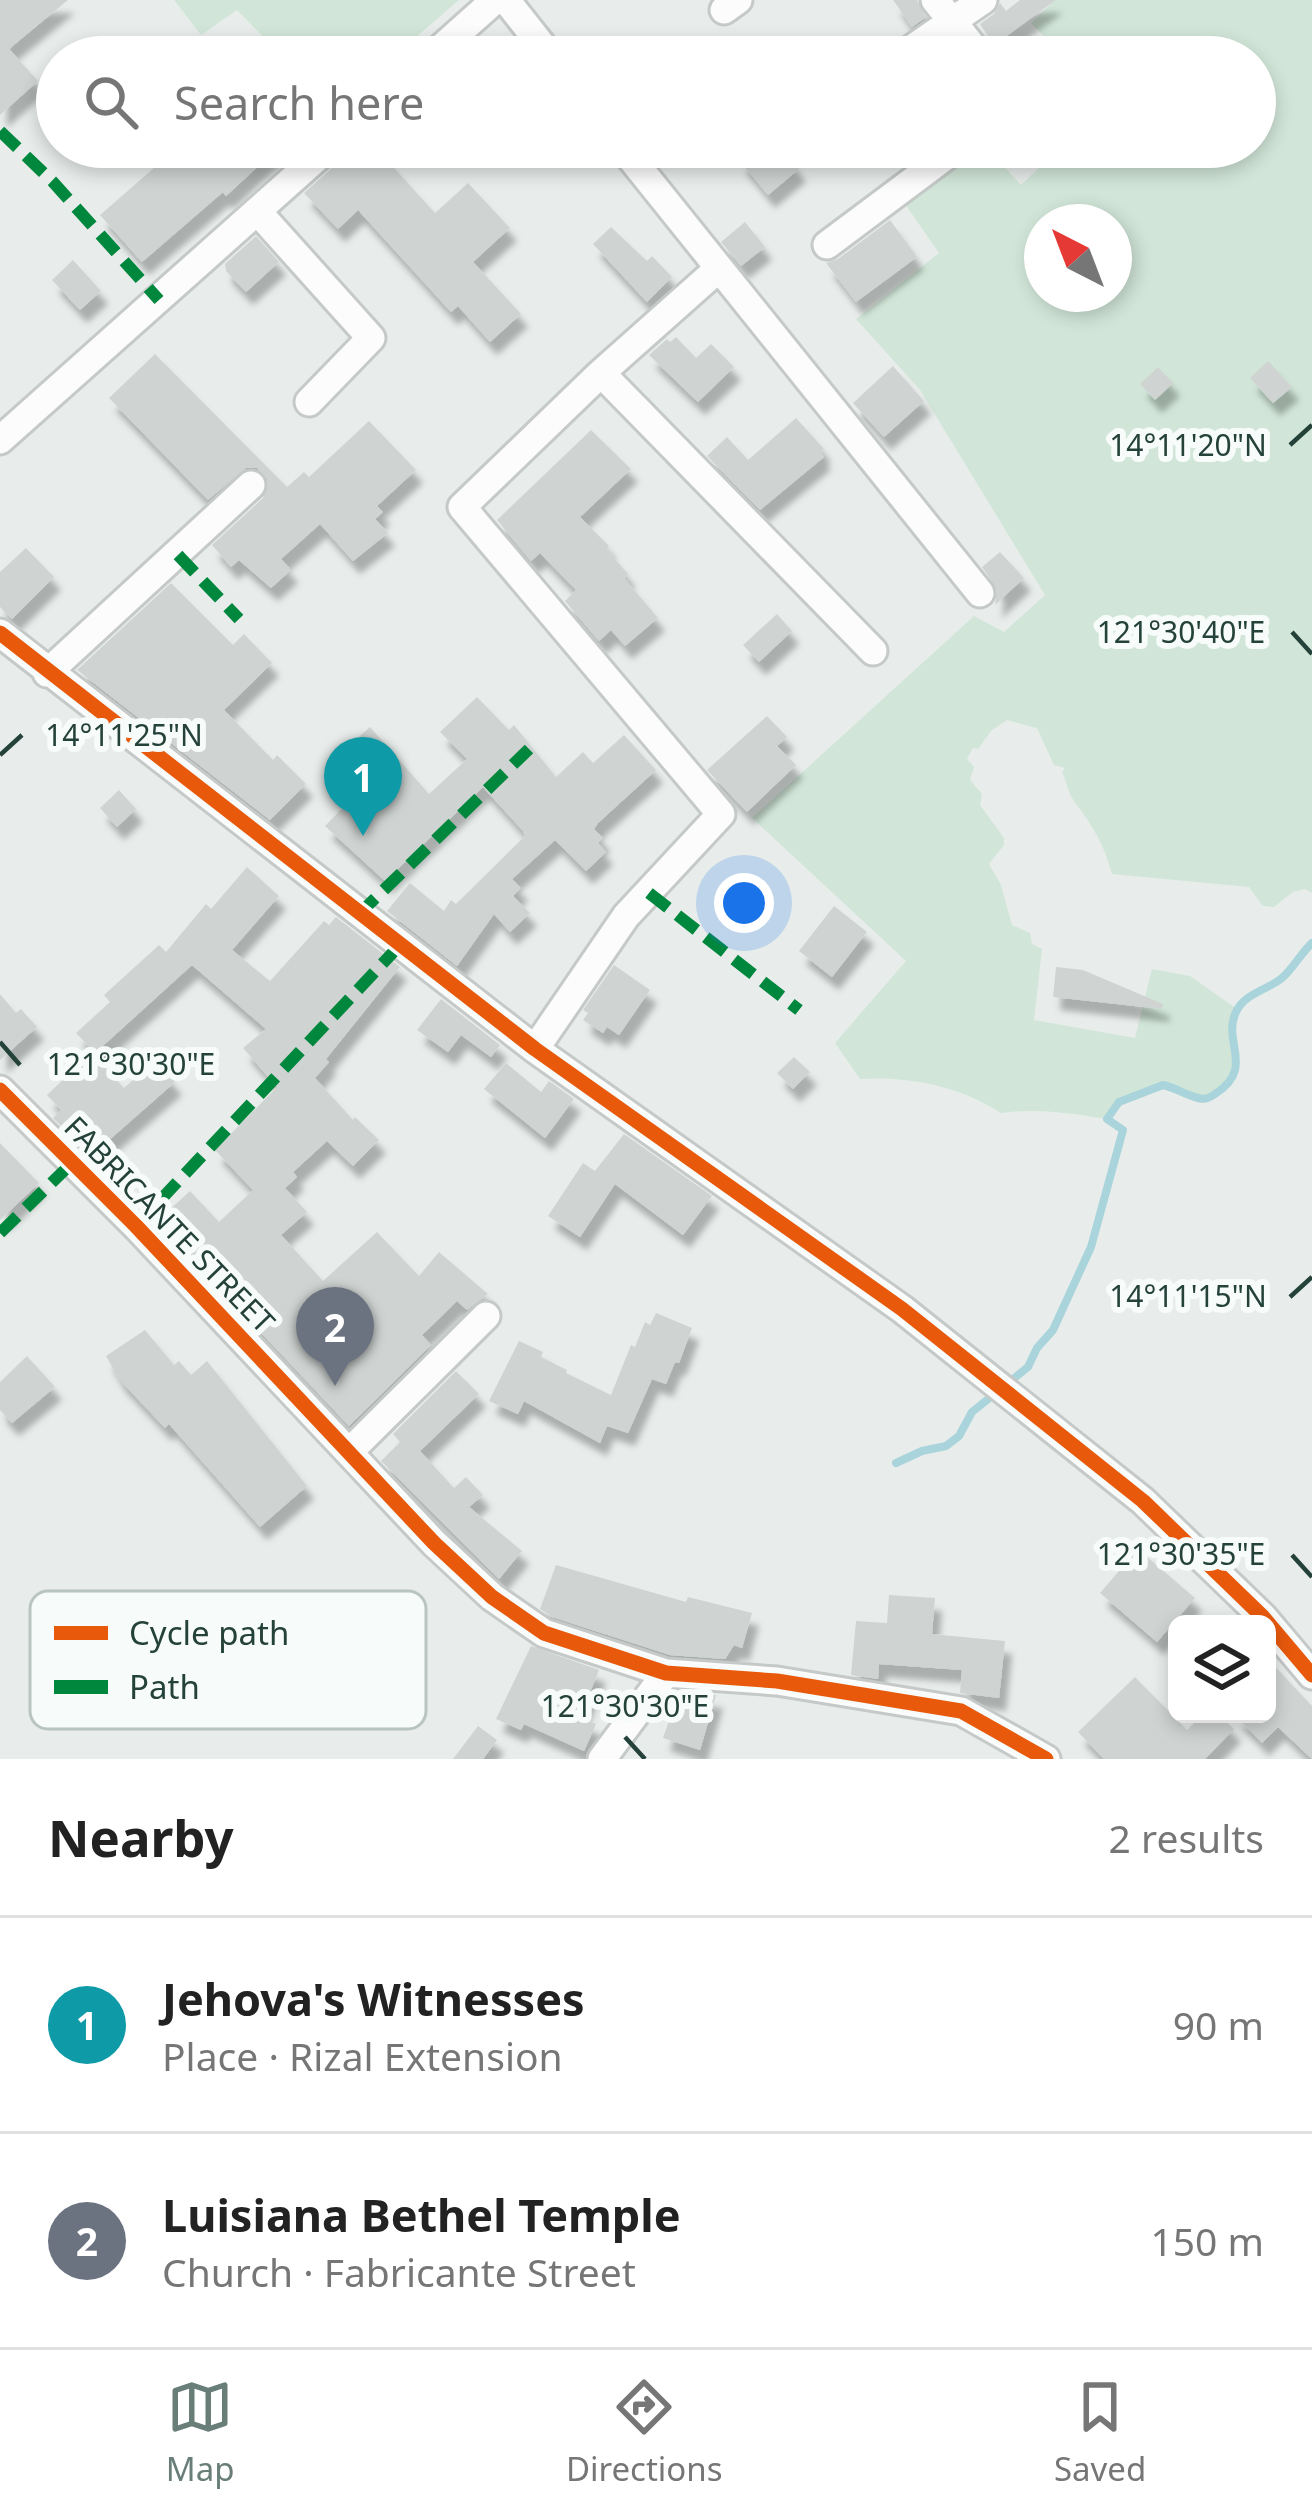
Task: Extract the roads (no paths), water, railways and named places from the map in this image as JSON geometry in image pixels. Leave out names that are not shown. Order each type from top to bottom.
[{"type":"street","points":[[455,36],[496,0]]},
{"type":"street","points":[[506,0],[534,36]]},
{"type":"street","points":[[920,36],[944,11],[983,0]]},
{"type":"street","points":[[944,11],[964,36]]},
{"type":"street","points":[[0,440],[305,168]]},
{"type":"street","points":[[639,168],[980,593]]},
{"type":"street","points":[[827,245],[930,168]]},
{"type":"street","points":[[257,211],[371,338],[309,402]]},
{"type":"street","points":[[535,1049],[626,916],[722,814],[462,507],[718,269]]},
{"type":"street","points":[[601,373],[873,651]]},
{"type":"street","points":[[47,673],[251,485]]},
{"type":"street","points":[[0,633],[535,1049],[902,1309],[1143,1502],[1263,1617],[1312,1675]]},
{"type":"street","name":"FABRICANTE STREET","points":[[0,1090],[434,1544],[492,1597],[544,1633],[666,1673],[777,1681],[961,1711],[1046,1759]]},
{"type":"street","points":[[349,1452],[486,1316]]},
{"type":"street","points":[[602,1759],[666,1673]]},
{"type":"waterway","points":[[896,1463],[946,1446],[959,1436],[972,1412],[1028,1367],[1053,1330],[1091,1247],[1123,1130],[1107,1119],[1119,1102],[1163,1085],[1205,1099],[1215,1094],[1234,1074],[1232,1032],[1237,1010],[1246,999],[1282,978],[1312,943]]},
{"type":"place","name":"Jehova's Witnesses","points":[[363,836]]},
{"type":"place","name":"Luisiana Bethel Temple","points":[[335,1386]]}]
